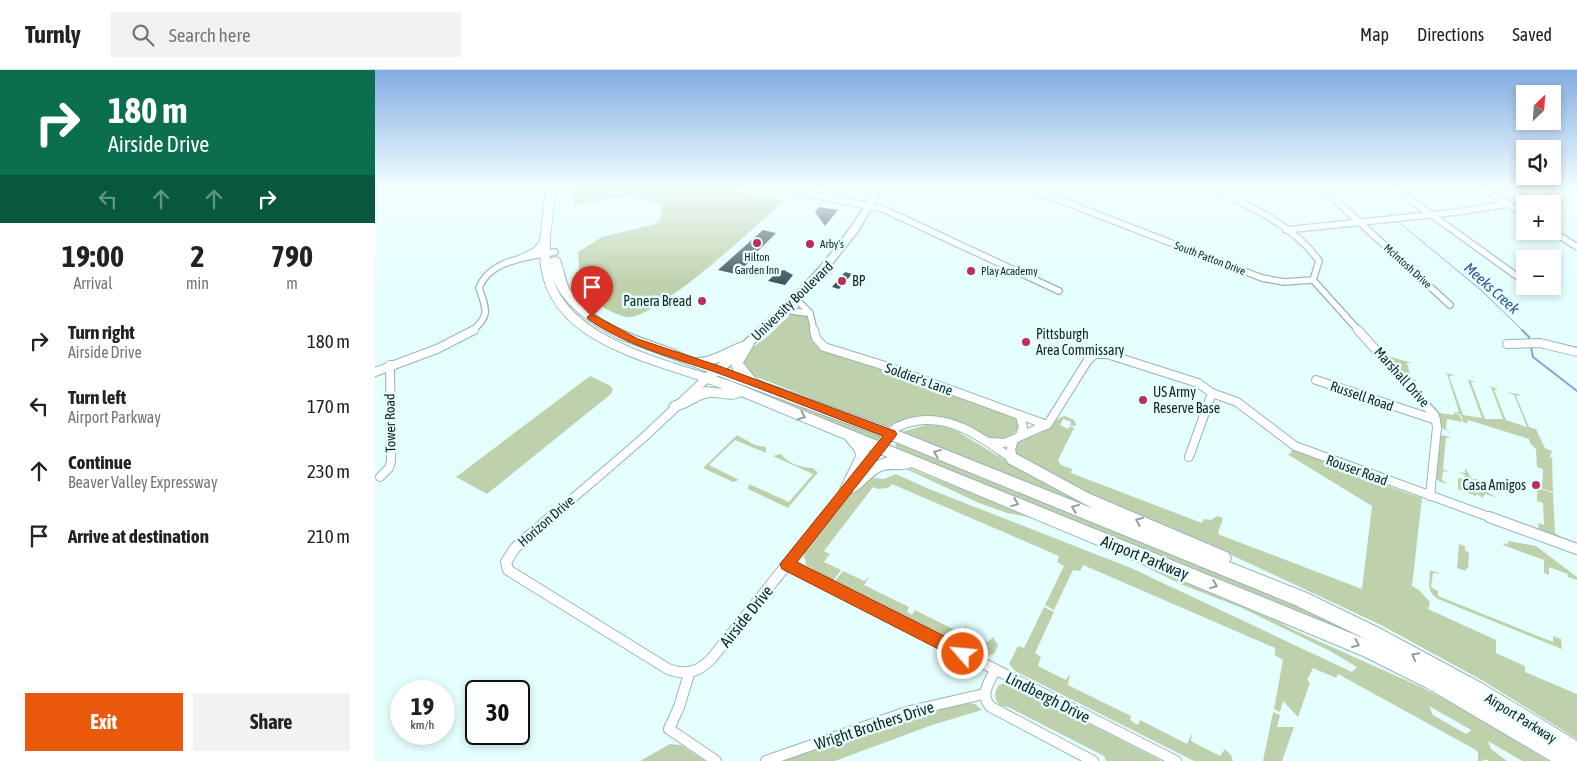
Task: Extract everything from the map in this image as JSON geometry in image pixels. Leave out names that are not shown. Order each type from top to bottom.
[{"type":"highway","points":[[548,219],[546,240],[561,286],[571,300],[592,317],[628,339],[684,359],[701,362],[715,360],[748,344]]},
{"type":"highway","points":[[554,219],[550,253],[550,285],[570,313],[592,332],[607,341],[659,361],[660,366],[691,376],[693,386],[676,406]]},
{"type":"highway","points":[[513,261],[537,251],[546,240]]},
{"type":"highway","points":[[748,344],[738,359],[738,366],[758,391]]},
{"type":"highway","name":"Airport Parkway","points":[[684,359],[719,370],[846,434],[1369,650],[1435,681],[1488,710],[1571,761]]},
{"type":"highway","name":"Airport Parkway","points":[[659,361],[707,378],[758,391],[891,434],[1272,587],[1362,628],[1466,683],[1577,753]]},
{"type":"highway","points":[[676,406],[705,392],[758,391]]},
{"type":"highway","points":[[846,434],[863,453],[848,489]]},
{"type":"highway","points":[[1013,459],[1077,495],[1184,539],[1362,628]]},
{"type":"highway","points":[[848,489],[873,467],[885,462],[896,462],[928,468]]},
{"type":"highway","points":[[1488,710],[1561,761]]},
{"type":"highway","points":[[1518,715],[1563,736],[1577,745]]},
{"type":"main road","name":"University Boulevard","points":[[707,378],[719,370],[797,300],[835,259],[861,219]]},
{"type":"street","points":[[906,219],[1059,292]]},
{"type":"street","name":"South Patton Drive","points":[[1110,219],[1256,276],[1279,282],[1313,280]]},
{"type":"street","points":[[1267,219],[1309,247],[1318,258],[1319,263],[1313,280]]},
{"type":"street","name":"McIntosh Drive","points":[[1356,219],[1450,305]]},
{"type":"street","points":[[1286,230],[1388,219]]},
{"type":"street","points":[[1438,219],[1516,276]]},
{"type":"street","points":[[1561,237],[1577,247]]},
{"type":"street","points":[[375,372],[441,348],[476,329],[483,322],[487,312],[479,290],[481,281],[492,270],[513,261],[550,253]]},
{"type":"street","name":"Marshall Drive","points":[[1313,280],[1427,406],[1436,420],[1430,496]]},
{"type":"street","name":"Soldier's Lane","points":[[797,300],[811,316],[816,338],[824,347],[882,365],[1047,425]]},
{"type":"street","points":[[785,310],[793,310],[811,316]]},
{"type":"street","points":[[1507,344],[1540,343],[1577,352]]},
{"type":"street","name":"Rouser Road","points":[[1047,425],[1054,417],[1088,360],[1099,354],[1107,354],[1198,383],[1212,393],[1237,402],[1291,445],[1577,549]]},
{"type":"street","points":[[375,366],[390,365]]},
{"type":"street","name":"Tower Road","points":[[380,477],[389,468],[391,461],[390,365]]},
{"type":"street","name":"Horizon Drive","points":[[689,674],[668,669],[546,595],[511,573],[505,562],[510,553],[521,542],[642,439],[707,378]]},
{"type":"street","name":"Russell Road","points":[[1316,380],[1436,420]]},
{"type":"street","points":[[1189,457],[1212,393]]},
{"type":"street","points":[[1013,459],[1011,449],[1023,427],[1020,416]]},
{"type":"street","points":[[891,434],[894,430],[905,424],[935,419],[959,425],[1013,459]]},
{"type":"street","points":[[986,441],[999,444],[1047,425]]},
{"type":"street","name":"Airside Drive","points":[[689,674],[700,670],[713,658],[891,434]]},
{"type":"street","name":"Lindbergh Drive","points":[[787,564],[1176,761]]},
{"type":"street","points":[[995,670],[984,694],[986,702],[991,707],[1093,761]]},
{"type":"street","points":[[689,674],[679,707],[669,729],[716,761]]},
{"type":"street","name":"Wright Brothers Drive","points":[[766,761],[910,711],[984,694]]},
{"type":"green space","points":[[763,219],[682,288],[640,314],[626,317],[621,316],[581,295],[578,252],[602,237],[656,224],[660,220]]},
{"type":"green space","points":[[803,313],[808,316],[812,339],[820,349],[871,365],[1015,417],[1020,427],[1008,439],[990,440],[961,423],[937,417],[922,417],[884,427],[749,374],[740,360],[745,353],[768,336],[791,314]]},
{"type":"green space","points":[[1388,356],[1412,363],[1407,363],[1411,378],[1416,380],[1416,384],[1412,384]]},
{"type":"green space","points":[[1440,372],[1455,375],[1449,376],[1463,415],[1482,418],[1468,380],[1462,378],[1476,382],[1471,382],[1485,419],[1503,419],[1491,387],[1484,384],[1498,389],[1494,390],[1506,420],[1527,427],[1514,395],[1507,392],[1522,395],[1516,396],[1529,427],[1536,429],[1545,448],[1552,451],[1550,457],[1554,459],[1552,459],[1553,492],[1542,489],[1543,469],[1537,467],[1536,449],[1529,439],[1468,420],[1467,423],[1463,422],[1461,415],[1455,412],[1459,412],[1447,374]]},
{"type":"green space","points":[[590,376],[611,386],[613,390],[611,394],[487,494],[456,477]]},
{"type":"green space","points":[[723,376],[880,434],[880,436],[876,443],[725,380]]},
{"type":"green space","points":[[1419,389],[1440,413],[1454,415],[1454,412],[1460,416],[1462,422],[1447,419],[1446,429],[1452,432],[1443,429],[1436,413],[1418,391]]},
{"type":"green space","points":[[1065,416],[1074,420],[1076,424],[1075,426],[1070,425],[1071,422],[1063,419],[1060,425],[1068,429],[1070,426],[1074,428],[1058,460],[1061,465],[1072,469],[1071,473],[1202,523],[1204,519],[1211,520],[1217,516],[1223,518],[1218,533],[1220,535],[1362,589],[1372,506],[1287,454],[1290,454],[1293,448],[1389,487],[1422,498],[1412,586],[1419,590],[1430,602],[1428,609],[1496,640],[1496,653],[1525,666],[1525,672],[1577,694],[1577,739],[1485,682],[1381,625],[1225,552],[1104,502],[1022,460],[1014,453],[1013,446],[1016,442],[1046,430]]},
{"type":"green space","points":[[926,425],[942,426],[955,430],[1036,479],[1137,528],[901,432]]},
{"type":"green space","points":[[737,435],[755,445],[766,447],[766,453],[735,440],[709,465],[739,480],[733,482],[703,468]]},
{"type":"green space","points":[[1441,436],[1452,438],[1446,438],[1443,469],[1449,472],[1443,471],[1442,480],[1448,484],[1440,482],[1436,478]]},
{"type":"green space","points":[[898,441],[1235,576],[1415,660],[896,450],[895,445]]},
{"type":"green space","points":[[781,454],[795,464],[813,468],[817,472],[819,471],[788,508],[748,489],[749,484],[789,502],[813,474],[773,456]]},
{"type":"green space","points":[[906,467],[1079,536],[1029,517],[1007,513],[979,503],[904,468]]},
{"type":"green space","points":[[1465,468],[1472,479],[1477,479],[1487,487],[1484,490],[1497,498],[1485,494],[1483,498],[1477,494],[1476,496],[1458,489],[1458,478],[1464,479],[1465,475],[1458,472],[1465,473]]},
{"type":"green space","points":[[896,474],[929,489],[1131,568],[1352,672],[1357,667],[1328,650],[1242,608],[1183,585],[1090,540],[1216,590],[1294,630],[1421,687],[1465,710],[1549,761],[1522,761],[1488,741],[1491,749],[1507,761],[1489,761],[1485,759],[1478,761],[1478,752],[1474,749],[1338,674],[1336,678],[1313,668],[1307,680],[1310,683],[1298,717],[1283,701],[1280,712],[1274,709],[1283,660],[1275,655],[1275,648],[1083,565],[1080,571],[1073,570],[1054,610],[1045,605],[1064,566],[1057,562],[1059,556],[892,484],[888,488],[878,489],[873,487],[824,551],[830,554],[824,562],[841,570],[833,581],[806,565],[805,558],[803,558],[813,537],[821,526],[866,477],[884,479]],"holes":[[[1429,706],[1471,730],[1466,734],[1433,715]]]},
{"type":"green space","points":[[1537,488],[1553,493],[1555,533],[1562,538],[1539,530],[1538,523],[1544,525],[1543,503],[1537,501]]},
{"type":"green space","points":[[1509,541],[1536,546],[1577,577],[1577,580],[1568,577],[1568,574],[1549,567],[1549,575],[1544,573],[1544,560],[1503,545],[1504,543],[1507,545]]},
{"type":"green space","points":[[1459,544],[1469,548],[1465,547],[1465,551],[1469,552],[1468,569],[1466,568],[1466,571],[1457,568]]},
{"type":"green space","points":[[843,571],[864,581],[869,577],[864,585],[909,607],[907,612],[912,615],[915,610],[961,633],[967,624],[965,631],[988,642],[993,637],[998,645],[994,654],[987,656],[980,654],[835,581]]},
{"type":"green space","points":[[1430,571],[1441,574],[1433,573],[1431,587],[1438,591],[1438,596],[1553,642],[1553,636],[1561,639],[1562,649],[1438,599],[1430,590]]},
{"type":"green space","points":[[1044,607],[1054,612],[1035,653],[1041,657],[1038,666],[1066,680],[1070,674],[1068,685],[1131,716],[1130,720],[1138,725],[1140,720],[1187,744],[1192,733],[1191,741],[1220,756],[1225,749],[1231,755],[1233,761],[1194,761],[1015,671],[1009,664],[1018,646],[1024,648]]},
{"type":"green space","points":[[1005,683],[1162,761],[1106,761],[1104,756],[1008,707],[1001,706],[995,694],[999,685]]},
{"type":"green space","points":[[965,703],[975,704],[982,710],[932,725],[835,761],[782,761],[911,716]]},
{"type":"green space","points":[[1273,712],[1280,715],[1277,727],[1294,727],[1282,761],[1263,761]]},
{"type":"green space","points":[[670,744],[681,745],[705,761],[640,761]]},
{"type":"building","points":[[820,219],[830,219],[825,226]]},
{"type":"building","name":"Hilton Garden Inn","points":[[763,230],[776,233],[756,253],[760,254],[762,258],[760,261],[753,264],[748,263],[742,269],[744,271],[740,275],[718,270]]},
{"type":"building","points":[[784,270],[793,275],[785,285],[768,281],[777,272]]},
{"type":"building","name":"BP","points":[[845,272],[852,274],[839,289],[832,287]]},
{"type":"waterway","name":"Meeks Creek","points":[[1396,220],[1481,290],[1523,331]]},
{"type":"waterway","name":"Meeks Creek","points":[[1523,331],[1529,337],[1530,342]]},
{"type":"waterway","name":"Meeks Creek","points":[[1531,347],[1533,357],[1577,391]]},
{"type":"place","name":"Hilton Garden Inn","points":[[757,243]]},
{"type":"place","name":"Arby's","points":[[810,244]]},
{"type":"place","name":"Play Academy","points":[[971,271]]},
{"type":"place","name":"BP","points":[[842,281]]},
{"type":"place","name":"Panera Bread","points":[[702,301]]},
{"type":"place","name":"Pittsburgh Area Commissary","points":[[1026,342]]},
{"type":"place","name":"US Army Reserve Base","points":[[1143,400]]},
{"type":"place","name":"Casa Amigos","points":[[1536,485]]},
{"type":"route","points":[[592,317],[607,328],[635,342],[719,370],[891,434],[787,564],[963,654]]}]
